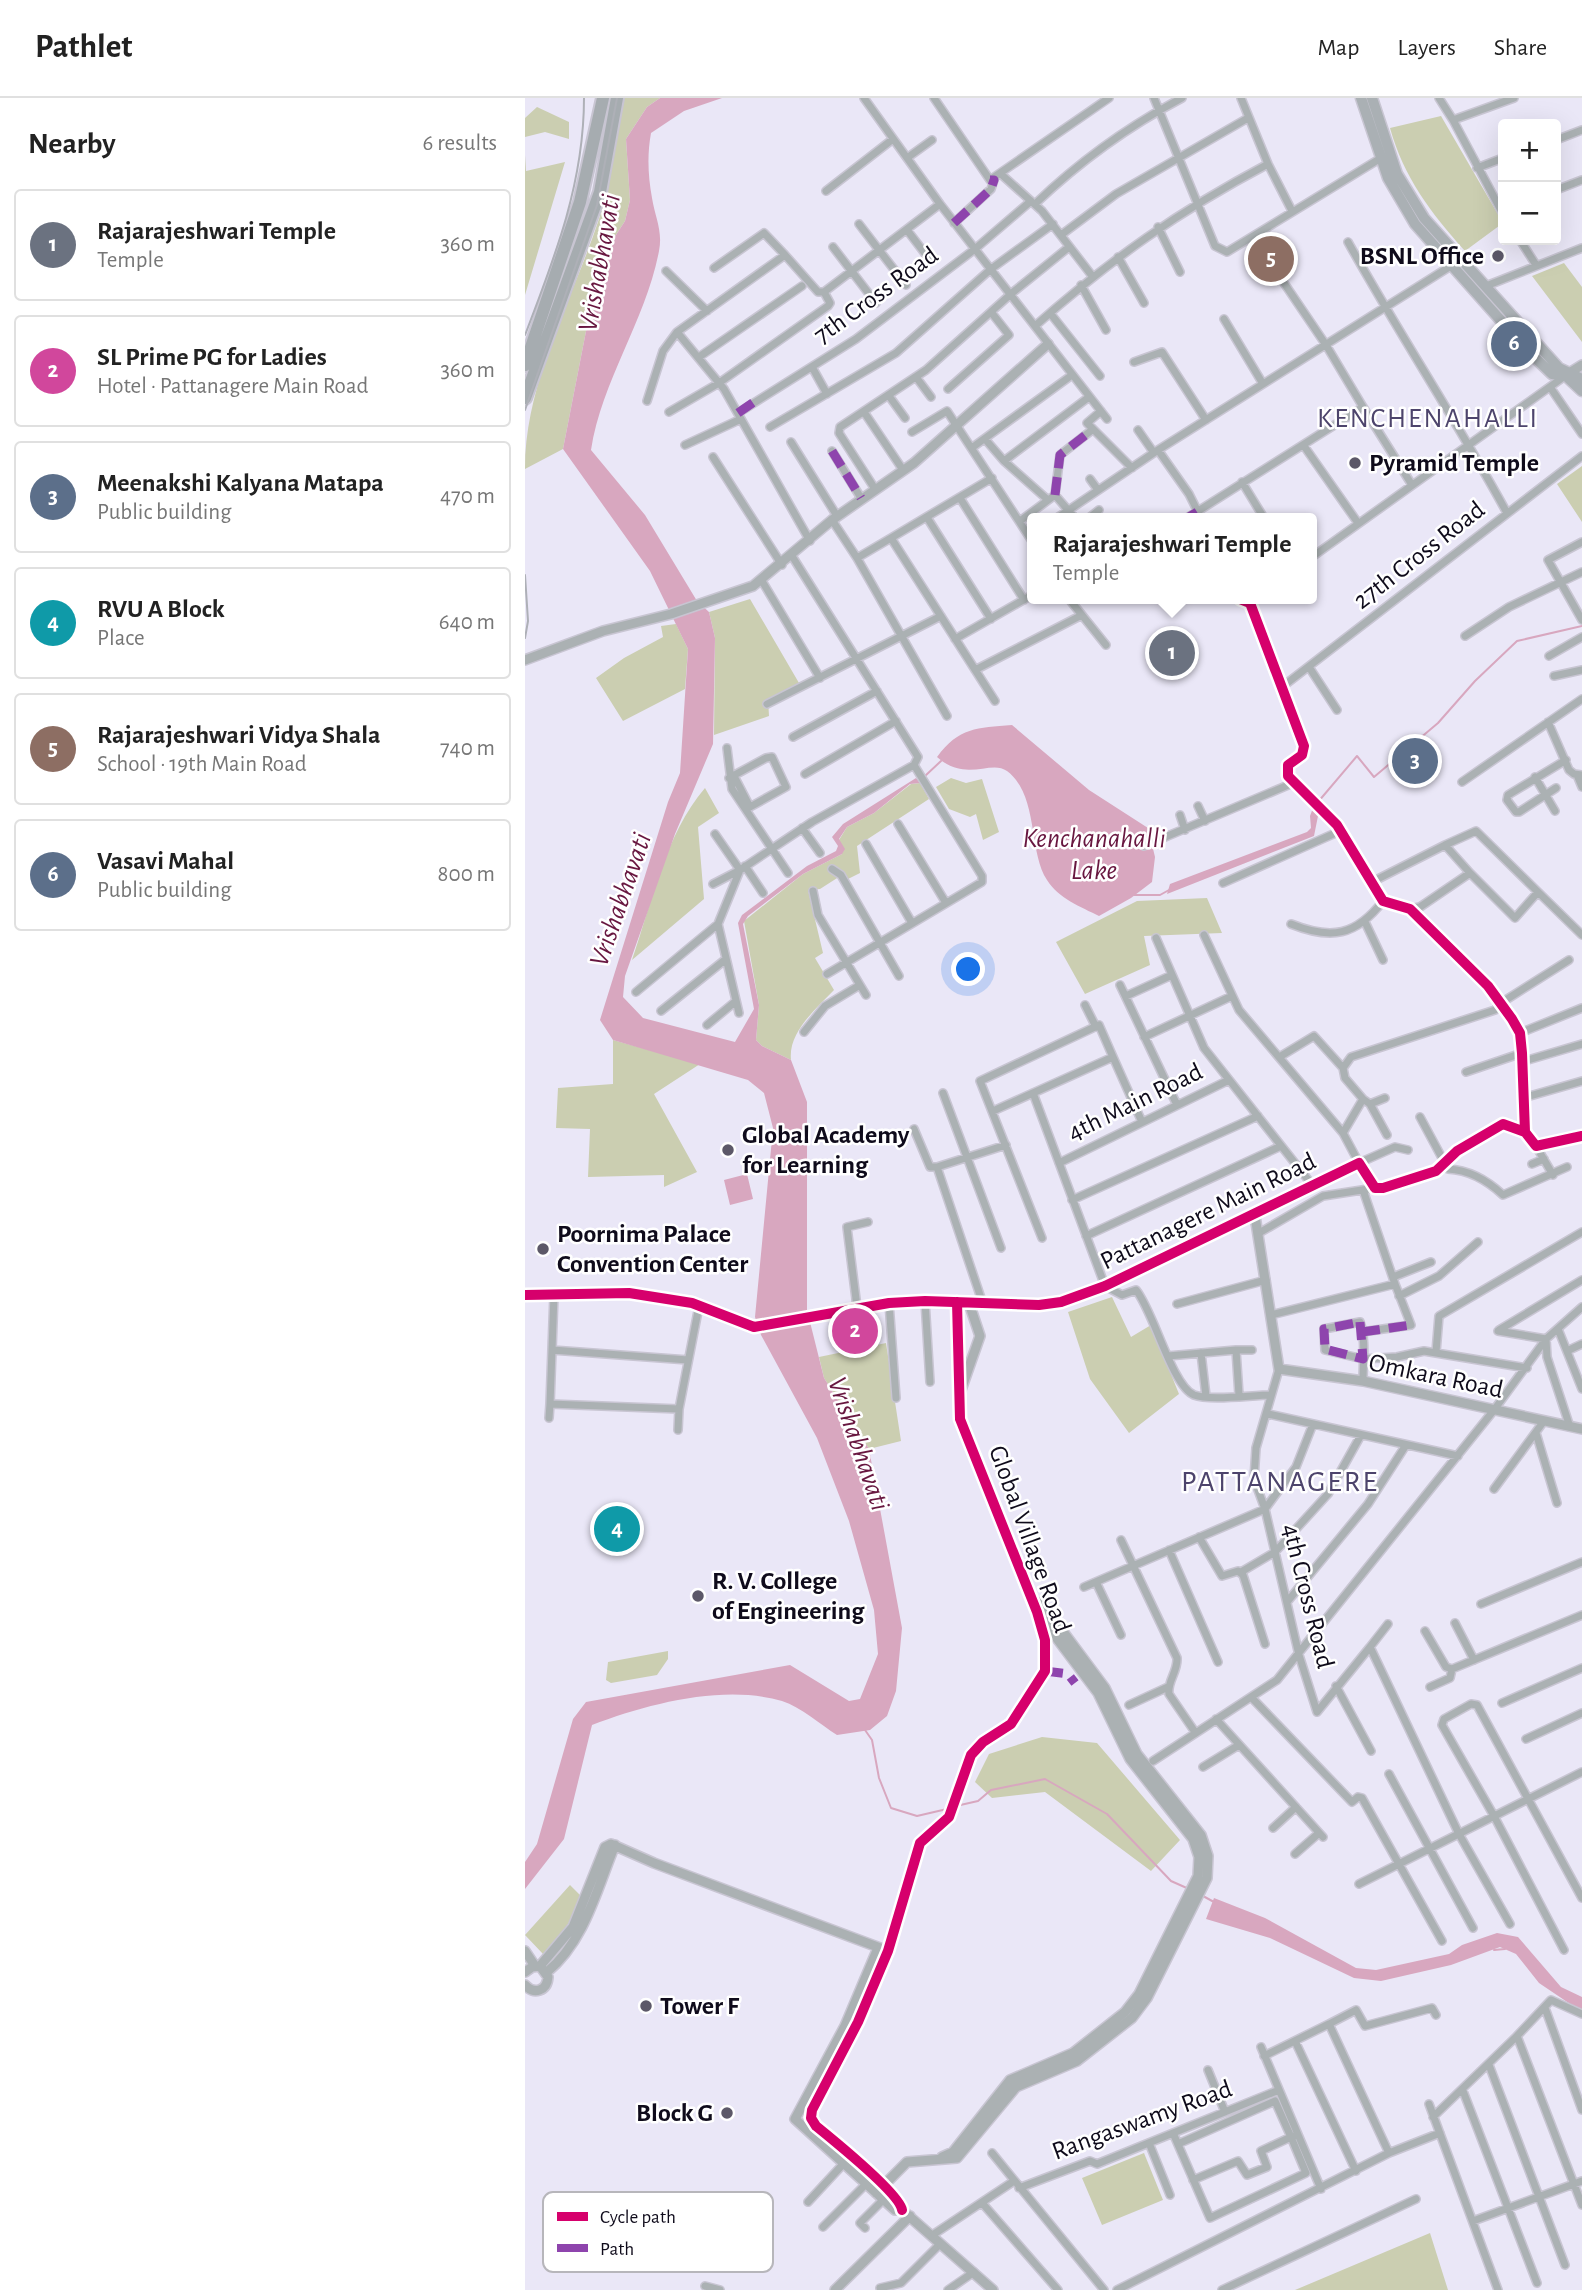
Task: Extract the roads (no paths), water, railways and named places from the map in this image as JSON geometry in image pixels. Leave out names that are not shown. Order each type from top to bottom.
[{"type":"highway","points":[[525,365],[580,202],[603,98]]},
{"type":"highway","points":[[525,398],[600,192],[617,98]]},
{"type":"main road","points":[[1361,98],[1395,192],[1415,224],[1486,286],[1559,368],[1582,379]]},
{"type":"main road","points":[[1372,98],[1404,187],[1424,218],[1527,350],[1552,373],[1568,374],[1582,391]]},
{"type":"street","points":[[864,98],[954,223],[1012,293],[1107,419]]},
{"type":"street","points":[[934,98],[990,180],[994,180],[991,189],[954,223]]},
{"type":"street","points":[[990,180],[1002,175],[1109,98]]},
{"type":"street","points":[[1154,98],[1215,246],[1227,252],[1381,158]]},
{"type":"street","name":"7th Cross Road","points":[[685,445],[739,416],[812,367],[975,249],[1084,159],[1182,98]]},
{"type":"street","points":[[1241,98],[1268,164],[1292,211]]},
{"type":"street","points":[[1439,98],[1498,203]]},
{"type":"street","points":[[1453,120],[1514,98]]},
{"type":"street","points":[[1061,235],[1116,194],[1248,118]]},
{"type":"street","points":[[1561,138],[1582,130]]},
{"type":"street","points":[[826,191],[893,139]]},
{"type":"street","points":[[907,158],[932,140]]},
{"type":"street","points":[[1477,168],[1498,160]]},
{"type":"street","points":[[1035,326],[1081,285],[1158,227],[1197,202],[1268,164]]},
{"type":"street","points":[[1002,175],[1053,223],[1093,277]]},
{"type":"street","points":[[1561,188],[1582,180]]},
{"type":"street","points":[[714,268],[764,233],[818,292],[824,292],[940,204]]},
{"type":"street","points":[[770,427],[896,354],[991,269],[1053,223]]},
{"type":"street","points":[[859,224],[906,285]]},
{"type":"street","points":[[1158,227],[1181,272]]},
{"type":"street","points":[[907,230],[930,260]]},
{"type":"street","points":[[1348,242],[1385,308],[1470,445],[1507,513]]},
{"type":"street","points":[[1523,245],[1537,265]]},
{"type":"street","points":[[833,247],[876,303]]},
{"type":"street","points":[[875,489],[839,433],[842,426],[916,377],[1069,247]]},
{"type":"street","points":[[1486,286],[1582,248]]},
{"type":"street","points":[[647,401],[663,351],[677,332],[785,255]]},
{"type":"street","points":[[1118,257],[1144,303]]},
{"type":"street","points":[[1064,513],[1156,451],[1457,261]]},
{"type":"street","points":[[666,271],[707,311]]},
{"type":"street","points":[[1284,283],[1326,345],[1412,485]]},
{"type":"street","points":[[1081,285],[1106,330]]},
{"type":"street","points":[[699,357],[802,286]]},
{"type":"street","points":[[669,412],[719,383],[828,306],[830,303],[824,292]]},
{"type":"street","points":[[948,388],[1009,335],[991,312]]},
{"type":"street","points":[[1050,313],[1100,376]]},
{"type":"street","points":[[1224,319],[1263,384]]},
{"type":"street","points":[[677,332],[719,383],[810,541]]},
{"type":"street","points":[[525,660],[603,631],[702,605],[762,581],[834,518],[959,426],[1048,344]]},
{"type":"street","points":[[1135,362],[1163,352],[1206,420]]},
{"type":"street","points":[[1317,553],[1582,365]]},
{"type":"street","points":[[812,367],[827,394]]},
{"type":"street","points":[[973,447],[1072,375]]},
{"type":"street","points":[[916,377],[931,397]]},
{"type":"street","points":[[1550,387],[1582,434]]},
{"type":"street","points":[[889,396],[905,418]]},
{"type":"street","points":[[1004,461],[1089,397]]},
{"type":"street","points":[[1202,513],[1242,482],[1363,407]]},
{"type":"street","points":[[912,432],[946,410],[973,447],[1027,533]]},
{"type":"street","points":[[1101,411],[1087,422],[1132,468]]},
{"type":"street","points":[[864,412],[902,470]]},
{"type":"street","points":[[1030,513],[1051,497],[1060,455],[1092,430]]},
{"type":"street","points":[[1138,430],[1189,494],[1198,513]]},
{"type":"street","points":[[985,439],[1004,461],[1071,513]]},
{"type":"street","points":[[791,442],[947,716]]},
{"type":"street","points":[[1304,446],[1358,523]]},
{"type":"street","points":[[832,451],[861,498]]},
{"type":"street","name":"27th Cross Road","points":[[1282,687],[1582,456]]},
{"type":"street","points":[[713,457],[782,565]]},
{"type":"street","points":[[857,558],[928,519],[992,478]]},
{"type":"street","points":[[1090,479],[1098,490]]},
{"type":"street","points":[[1242,482],[1261,513]]},
{"type":"street","points":[[960,498],[1024,600]]},
{"type":"street","points":[[1095,513],[1099,510]]},
{"type":"street","points":[[1020,521],[1027,516]]},
{"type":"street","points":[[928,519],[991,618]]},
{"type":"street","points":[[891,538],[995,701]]},
{"type":"street","points":[[1582,542],[1548,560],[1582,620]]},
{"type":"street","points":[[713,884],[743,868],[802,828],[914,765],[918,757],[792,556]]},
{"type":"street","points":[[1465,636],[1509,607],[1582,572]]},
{"type":"street","points":[[762,581],[820,678]]},
{"type":"street","points":[[955,639],[1027,598]]},
{"type":"street","points":[[1073,604],[1106,645]]},
{"type":"street","points":[[1254,604],[1304,746],[1302,755],[1287,765],[1287,773],[1293,783],[1340,831],[1383,901],[1410,909],[1481,978],[1501,1003],[1520,1032],[1525,1132]]},
{"type":"street","points":[[975,670],[1082,615]]},
{"type":"street","points":[[767,704],[941,616]]},
{"type":"street","points":[[1549,656],[1582,638]]},
{"type":"street","points":[[1309,667],[1337,710]]},
{"type":"street","points":[[1554,676],[1582,670]]},
{"type":"street","points":[[793,737],[877,691]]},
{"type":"street","points":[[1462,782],[1582,699]]},
{"type":"street","points":[[804,774],[896,722]]},
{"type":"street","points":[[1548,722],[1571,773],[1580,775],[1582,787]]},
{"type":"street","points":[[727,748],[731,789],[788,873]]},
{"type":"street","points":[[772,757],[786,786],[750,807],[731,777],[772,757]]},
{"type":"street","points":[[1556,788],[1516,813],[1507,800],[1508,794],[1566,760]]},
{"type":"street","points":[[827,974],[982,881],[982,876],[914,765]]},
{"type":"street","points":[[1535,777],[1555,811]]},
{"type":"street","points":[[1144,846],[1293,783]]},
{"type":"street","points":[[1198,807],[1205,821]]},
{"type":"street","points":[[1179,815],[1185,830]]},
{"type":"street","points":[[898,824],[946,903]]},
{"type":"street","points":[[802,828],[820,853]]},
{"type":"street","points":[[1223,883],[1340,831]]},
{"type":"street","points":[[1370,883],[1476,831],[1582,934]]},
{"type":"street","points":[[715,834],[763,893]]},
{"type":"street","points":[[866,844],[912,923]]},
{"type":"street","points":[[1445,845],[1515,918],[1538,892]]},
{"type":"street","points":[[636,992],[718,924],[743,868]]},
{"type":"street","points":[[832,869],[841,875],[899,976]]},
{"type":"street","points":[[1410,909],[1420,907],[1470,873]]},
{"type":"street","points":[[813,891],[818,915],[866,995]]},
{"type":"street","points":[[1291,924],[1316,934],[1337,933],[1365,922],[1383,901]]},
{"type":"street","points":[[1365,922],[1383,960]]},
{"type":"street","points":[[718,924],[739,1013]]},
{"type":"street","points":[[1204,935],[1239,1010],[1281,1056],[1343,1133],[1375,1188]]},
{"type":"street","points":[[1156,938],[1204,1048],[1313,1186]]},
{"type":"street","points":[[661,1012],[726,959]]},
{"type":"street","points":[[1343,1068],[1351,1057],[1495,1010],[1501,1003],[1569,960]]},
{"type":"street","points":[[1126,996],[1173,975]]},
{"type":"street","points":[[804,1032],[825,1006],[860,985]]},
{"type":"street","points":[[1121,985],[1177,1105]]},
{"type":"street","points":[[1145,1037],[1232,996]]},
{"type":"street","points":[[707,1025],[736,1001]]},
{"type":"street","points":[[1085,1005],[1096,1027]]},
{"type":"street","points":[[1520,1032],[1582,1008]]},
{"type":"street","points":[[1042,1238],[980,1081],[1098,1025],[1142,1122]]},
{"type":"street","points":[[1281,1056],[1314,1036],[1343,1068],[1345,1078],[1370,1104],[1387,1135]]},
{"type":"street","points":[[1521,1062],[1582,1044]]},
{"type":"street","points":[[1466,1072],[1522,1053]]},
{"type":"street","points":[[993,1111],[1113,1057]]},
{"type":"street","name":"4th Main Road","points":[[1059,1163],[1229,1080]]},
{"type":"street","points":[[1523,1098],[1582,1081]]},
{"type":"street","points":[[943,1093],[1001,1248]]},
{"type":"street","points":[[1033,1093],[1105,1286],[1122,1295],[1136,1290],[1147,1303],[1181,1385],[1196,1396],[1271,1395]]},
{"type":"street","points":[[1370,1104],[1385,1098]]},
{"type":"street","points":[[1343,1133],[1363,1099]]},
{"type":"street","points":[[1072,1200],[1258,1116]]},
{"type":"street","points":[[1420,1117],[1448,1169],[1461,1170],[1479,1178],[1507,1196],[1567,1167]]},
{"type":"street","points":[[1259,1233],[1323,1196],[1395,1185],[1436,1171],[1457,1151],[1503,1124],[1525,1132],[1553,1175]]},
{"type":"street","points":[[914,1129],[930,1167],[1006,1145]]},
{"type":"street","points":[[1536,1146],[1582,1136]]},
{"type":"street","points":[[1086,1236],[1280,1146]]},
{"type":"street","points":[[1359,1163],[1395,1147],[1408,1150]]},
{"type":"street","points":[[1532,1164],[1543,1159]]},
{"type":"street","name":"Pattanagere Main Road","points":[[699,1306],[754,1327],[889,1303],[1050,1303],[1105,1286],[1255,1216],[1359,1163]]},
{"type":"street","points":[[936,1167],[983,1304]]},
{"type":"street","points":[[1362,1332],[1411,1325],[1363,1190]]},
{"type":"street","points":[[1255,1216],[1279,1369]]},
{"type":"street","points":[[857,1307],[847,1227],[868,1222]]},
{"type":"street","points":[[1436,1352],[1439,1316],[1582,1232]]},
{"type":"street","points":[[1399,1296],[1439,1276],[1478,1242]]},
{"type":"street","points":[[1271,1315],[1394,1280],[1431,1262]]},
{"type":"street","points":[[1177,1304],[1266,1280]]},
{"type":"street","points":[[1546,1339],[1499,1331],[1582,1280]]},
{"type":"street","points":[[525,1295],[629,1293],[699,1306],[679,1409],[678,1430]]},
{"type":"street","points":[[549,1418],[554,1295]]},
{"type":"street","points":[[925,1301],[930,1381]]},
{"type":"street","name":"Global Village Road","points":[[883,1949],[920,1843],[949,1817],[971,1755],[983,1742],[1011,1724],[1045,1671],[1046,1648],[1033,1600],[960,1419],[957,1302]]},
{"type":"street","points":[[889,1303],[896,1398]]},
{"type":"street","points":[[959,1396],[980,1336],[969,1303]]},
{"type":"street","points":[[1153,1760],[1277,1680],[1458,1456],[1527,1368],[1546,1339],[1582,1307]]},
{"type":"street","points":[[1363,1381],[1363,1359],[1362,1325],[1356,1322],[1324,1330],[1325,1350],[1363,1359],[1397,1357],[1424,1351],[1527,1368]]},
{"type":"street","points":[[1557,1329],[1582,1387]]},
{"type":"street","points":[[1546,1339],[1546,1357],[1570,1427]]},
{"type":"street","points":[[1567,1351],[1582,1344]]},
{"type":"street","points":[[552,1350],[688,1360]]},
{"type":"street","points":[[1236,1350],[1239,1395]]},
{"type":"street","points":[[1168,1356],[1252,1350]]},
{"type":"street","points":[[1201,1353],[1206,1396]]},
{"type":"street","name":"Omkara Road","points":[[1279,1369],[1363,1381],[1582,1429]]},
{"type":"street","name":"4th Cross Road","points":[[1279,1369],[1256,1448],[1254,1479],[1265,1509],[1299,1655],[1317,1712],[1336,1686]]},
{"type":"street","points":[[550,1404],[679,1409]]},
{"type":"street","points":[[1268,1414],[1458,1456]]},
{"type":"street","points":[[1494,1489],[1544,1421]]},
{"type":"street","points":[[1084,1587],[1265,1509],[1296,1467],[1313,1424]]},
{"type":"street","points":[[1536,1433],[1557,1503]]},
{"type":"street","points":[[1199,1537],[1222,1576],[1241,1572],[1275,1552],[1328,1494],[1361,1435]]},
{"type":"street","points":[[1287,1602],[1368,1504],[1406,1445]]},
{"type":"street","points":[[1121,1540],[1177,1658],[1178,1667],[1168,1687],[1129,1705]]},
{"type":"street","points":[[1170,1550],[1218,1662]]},
{"type":"street","points":[[1481,1604],[1582,1562]]},
{"type":"street","points":[[1241,1572],[1265,1644]]},
{"type":"street","points":[[1096,1582],[1121,1635]]},
{"type":"street","points":[[865,2228],[860,2223],[881,2192],[907,2162],[932,2162],[953,2152],[1010,2080],[1073,2053],[1119,2018],[1139,1994],[1203,1877],[1206,1849],[1196,1828],[1134,1749],[1118,1710],[1098,1677],[1044,1606],[1033,1600]]},
{"type":"street","points":[[1037,1612],[1098,1693],[1130,1759],[1193,1839],[1203,1877]]},
{"type":"street","points":[[1425,1631],[1446,1667],[1452,1669],[1582,1615]]},
{"type":"street","points":[[1455,1623],[1474,1660]]},
{"type":"street","points":[[1371,1751],[1336,1686],[1388,1624]]},
{"type":"street","points":[[1370,1647],[1459,1834],[1510,1924]]},
{"type":"street","points":[[1502,1703],[1582,1668]]},
{"type":"street","points":[[1430,1687],[1450,1678],[1452,1669]]},
{"type":"street","points":[[1168,1687],[1171,1699],[1195,1732]]},
{"type":"street","points":[[1251,1697],[1352,1802],[1358,1797],[1362,1798],[1442,1941]]},
{"type":"street","points":[[1564,1950],[1494,1816],[1442,1725],[1444,1719],[1471,1704],[1477,1705],[1530,1798],[1582,1898]]},
{"type":"street","points":[[1526,1739],[1582,1713]]},
{"type":"street","points":[[1216,1718],[1321,1835],[1295,1854]]},
{"type":"street","points":[[1203,1767],[1239,1745]]},
{"type":"street","points":[[1359,1884],[1582,1772]]},
{"type":"street","points":[[1389,1774],[1473,1928]]},
{"type":"street","points":[[1273,1828],[1296,1807]]},
{"type":"street","points":[[525,1972],[540,1968],[563,1956],[581,1931],[615,1844],[883,1949]]},
{"type":"street","points":[[881,2192],[852,2156],[816,2126],[811,2118],[812,2110],[858,2022],[883,1949]]},
{"type":"street","points":[[883,1949],[840,2037],[795,2119],[866,2184],[902,2204],[906,2213],[993,2290]]},
{"type":"street","points":[[525,1951],[540,1968],[548,1983],[542,1989],[534,1991],[525,1985]]},
{"type":"street","points":[[1433,2117],[1489,2065],[1551,2000],[1582,2014]]},
{"type":"street","points":[[1264,2056],[1356,2010],[1365,2026],[1432,2008],[1436,2015]]},
{"type":"street","points":[[1545,2008],[1582,2110]]},
{"type":"street","points":[[1329,2024],[1389,2153]]},
{"type":"street","points":[[1517,2036],[1578,2183],[1582,2205]]},
{"type":"street","points":[[1295,2041],[1356,2171]]},
{"type":"street","points":[[1173,2133],[1210,2218],[1305,2173],[1279,2090],[1261,2047]]},
{"type":"street","points":[[1489,2065],[1565,2265]]},
{"type":"street","points":[[1208,2070],[1225,2112]]},
{"type":"street","name":"Rangaswamy Road","points":[[931,2236],[1016,2185],[1090,2161],[1097,2164],[1279,2090]]},
{"type":"street","points":[[1462,2091],[1537,2283]]},
{"type":"street","points":[[1178,2144],[1275,2101],[1321,2189]]},
{"type":"street","points":[[1429,2104],[1497,2290]]},
{"type":"street","points":[[1117,2290],[1389,2153],[1440,2133]]},
{"type":"street","points":[[1193,2180],[1240,2161],[1248,2175],[1267,2166],[1261,2151],[1294,2136]]},
{"type":"street","points":[[1149,2143],[1170,2195]]},
{"type":"street","points":[[992,2153],[1104,2290]]},
{"type":"street","points":[[808,2203],[852,2156]]},
{"type":"street","points":[[1473,2221],[1578,2183]]},
{"type":"street","points":[[823,2227],[866,2184]]},
{"type":"street","points":[[1222,2290],[1416,2199]]},
{"type":"street","points":[[982,2204],[1058,2290]]},
{"type":"street","points":[[835,2290],[906,2213]]},
{"type":"street","points":[[880,2288],[901,2283],[940,2244]]},
{"type":"street","points":[[949,2290],[974,2272]]},
{"type":"street","points":[[705,2286],[719,2290]]},
{"type":"water","name":"Vrishabhavati","points":[[660,98],[722,98],[684,111],[651,133],[649,174],[659,230],[659,251],[644,301],[604,399],[591,450],[645,515],[697,601],[709,612],[715,638],[713,744],[675,834],[625,976],[623,997],[643,1018],[735,1042],[754,1009],[738,923],[742,915],[807,866],[836,851],[838,846],[832,837],[843,824],[916,778],[920,783],[910,784],[874,813],[847,827],[839,839],[845,849],[842,854],[803,874],[748,916],[743,924],[759,1005],[756,1040],[762,1046],[791,1060],[807,1102],[807,1310],[824,1378],[869,1449],[902,1628],[896,1691],[887,1716],[870,1730],[837,1735],[804,1712],[782,1701],[735,1695],[661,1704],[592,1725],[564,1839],[525,1889],[525,1862],[537,1844],[573,1719],[586,1702],[790,1665],[849,1701],[860,1699],[878,1654],[874,1610],[849,1521],[817,1438],[761,1335],[755,1317],[773,1128],[764,1093],[748,1080],[613,1040],[600,1020],[668,802],[680,773],[688,649],[650,571],[563,449],[588,321],[602,296],[605,268],[614,238],[625,221],[630,200],[626,139],[647,107]]},
{"type":"water","name":"Kenchanahalli Lake","points":[[1012,725],[1089,790],[1148,828],[1155,857],[1152,882],[1131,898],[1099,916],[1070,901],[1057,892],[1041,868],[1029,808],[1017,781],[1001,768],[968,770],[948,765],[937,757],[961,734]]},
{"type":"water","points":[[1313,808],[1319,811],[1314,836],[1167,894],[1170,884],[1307,832],[1311,828],[1310,816]]},
{"type":"water","points":[[747,1174],[753,1199],[730,1205],[724,1180]]},
{"type":"water","points":[[1214,1898],[1265,1918],[1356,1968],[1376,1970],[1449,1954],[1462,1945],[1497,1933],[1518,1937],[1561,1987],[1582,1997],[1582,2012],[1539,1983],[1516,1954],[1500,1947],[1451,1965],[1381,1981],[1354,1978],[1270,1938],[1206,1919]]},
{"type":"waterway","points":[[1318,802],[1357,756],[1374,777],[1438,723],[1475,681],[1517,641],[1582,626]]},
{"type":"waterway","points":[[925,776],[941,761]]},
{"type":"waterway","points":[[1134,895],[1160,895],[1169,890]]},
{"type":"waterway","points":[[865,1730],[872,1740],[879,1778],[891,1808],[917,1816],[947,1809]]},
{"type":"waterway","points":[[956,1806],[978,1801],[991,1790],[1045,1779],[1107,1814],[1171,1881],[1189,1889]]},
{"type":"waterway","points":[[1203,1896],[1214,1902]]},
{"type":"waterway","points":[[1494,1950],[1505,1949]]},
{"type":"railway","points":[[525,335],[566,219],[579,160],[584,98]]},
{"type":"railway","points":[[525,410],[597,205],[617,98]]},
{"type":"railway","points":[[525,575],[528,621],[525,638]]},
{"type":"place","name":"BSNL Office","points":[[1498,256]]},
{"type":"place","name":"Rajarajeshwari Vidya Shala","points":[[1271,259]]},
{"type":"place","name":"Vasavi Mahal","points":[[1514,344]]},
{"type":"place","name":"Pyramid Temple","points":[[1355,463]]},
{"type":"place","name":"Rajarajeshwari Temple","points":[[1172,653]]},
{"type":"place","name":"Meenakshi Kalyana Matapa","points":[[1415,761]]},
{"type":"place","name":"Global Academy for Learning","points":[[728,1150]]},
{"type":"place","name":"Poornima Palace Convention Center","points":[[543,1249]]},
{"type":"place","name":"SL Prime PG for Ladies","points":[[855,1331]]},
{"type":"place","name":"RVU A Block","points":[[617,1529]]},
{"type":"place","name":"R. V. College of Engineering","points":[[698,1596]]},
{"type":"place","name":"Tower F","points":[[646,2006]]},
{"type":"place","name":"Block G","points":[[727,2113]]},
{"type":"district","name":"KENCHENAHALLI","points":[[1428,419]]},
{"type":"district","name":"PATTANAGERE","points":[[1280,1482]]}]
